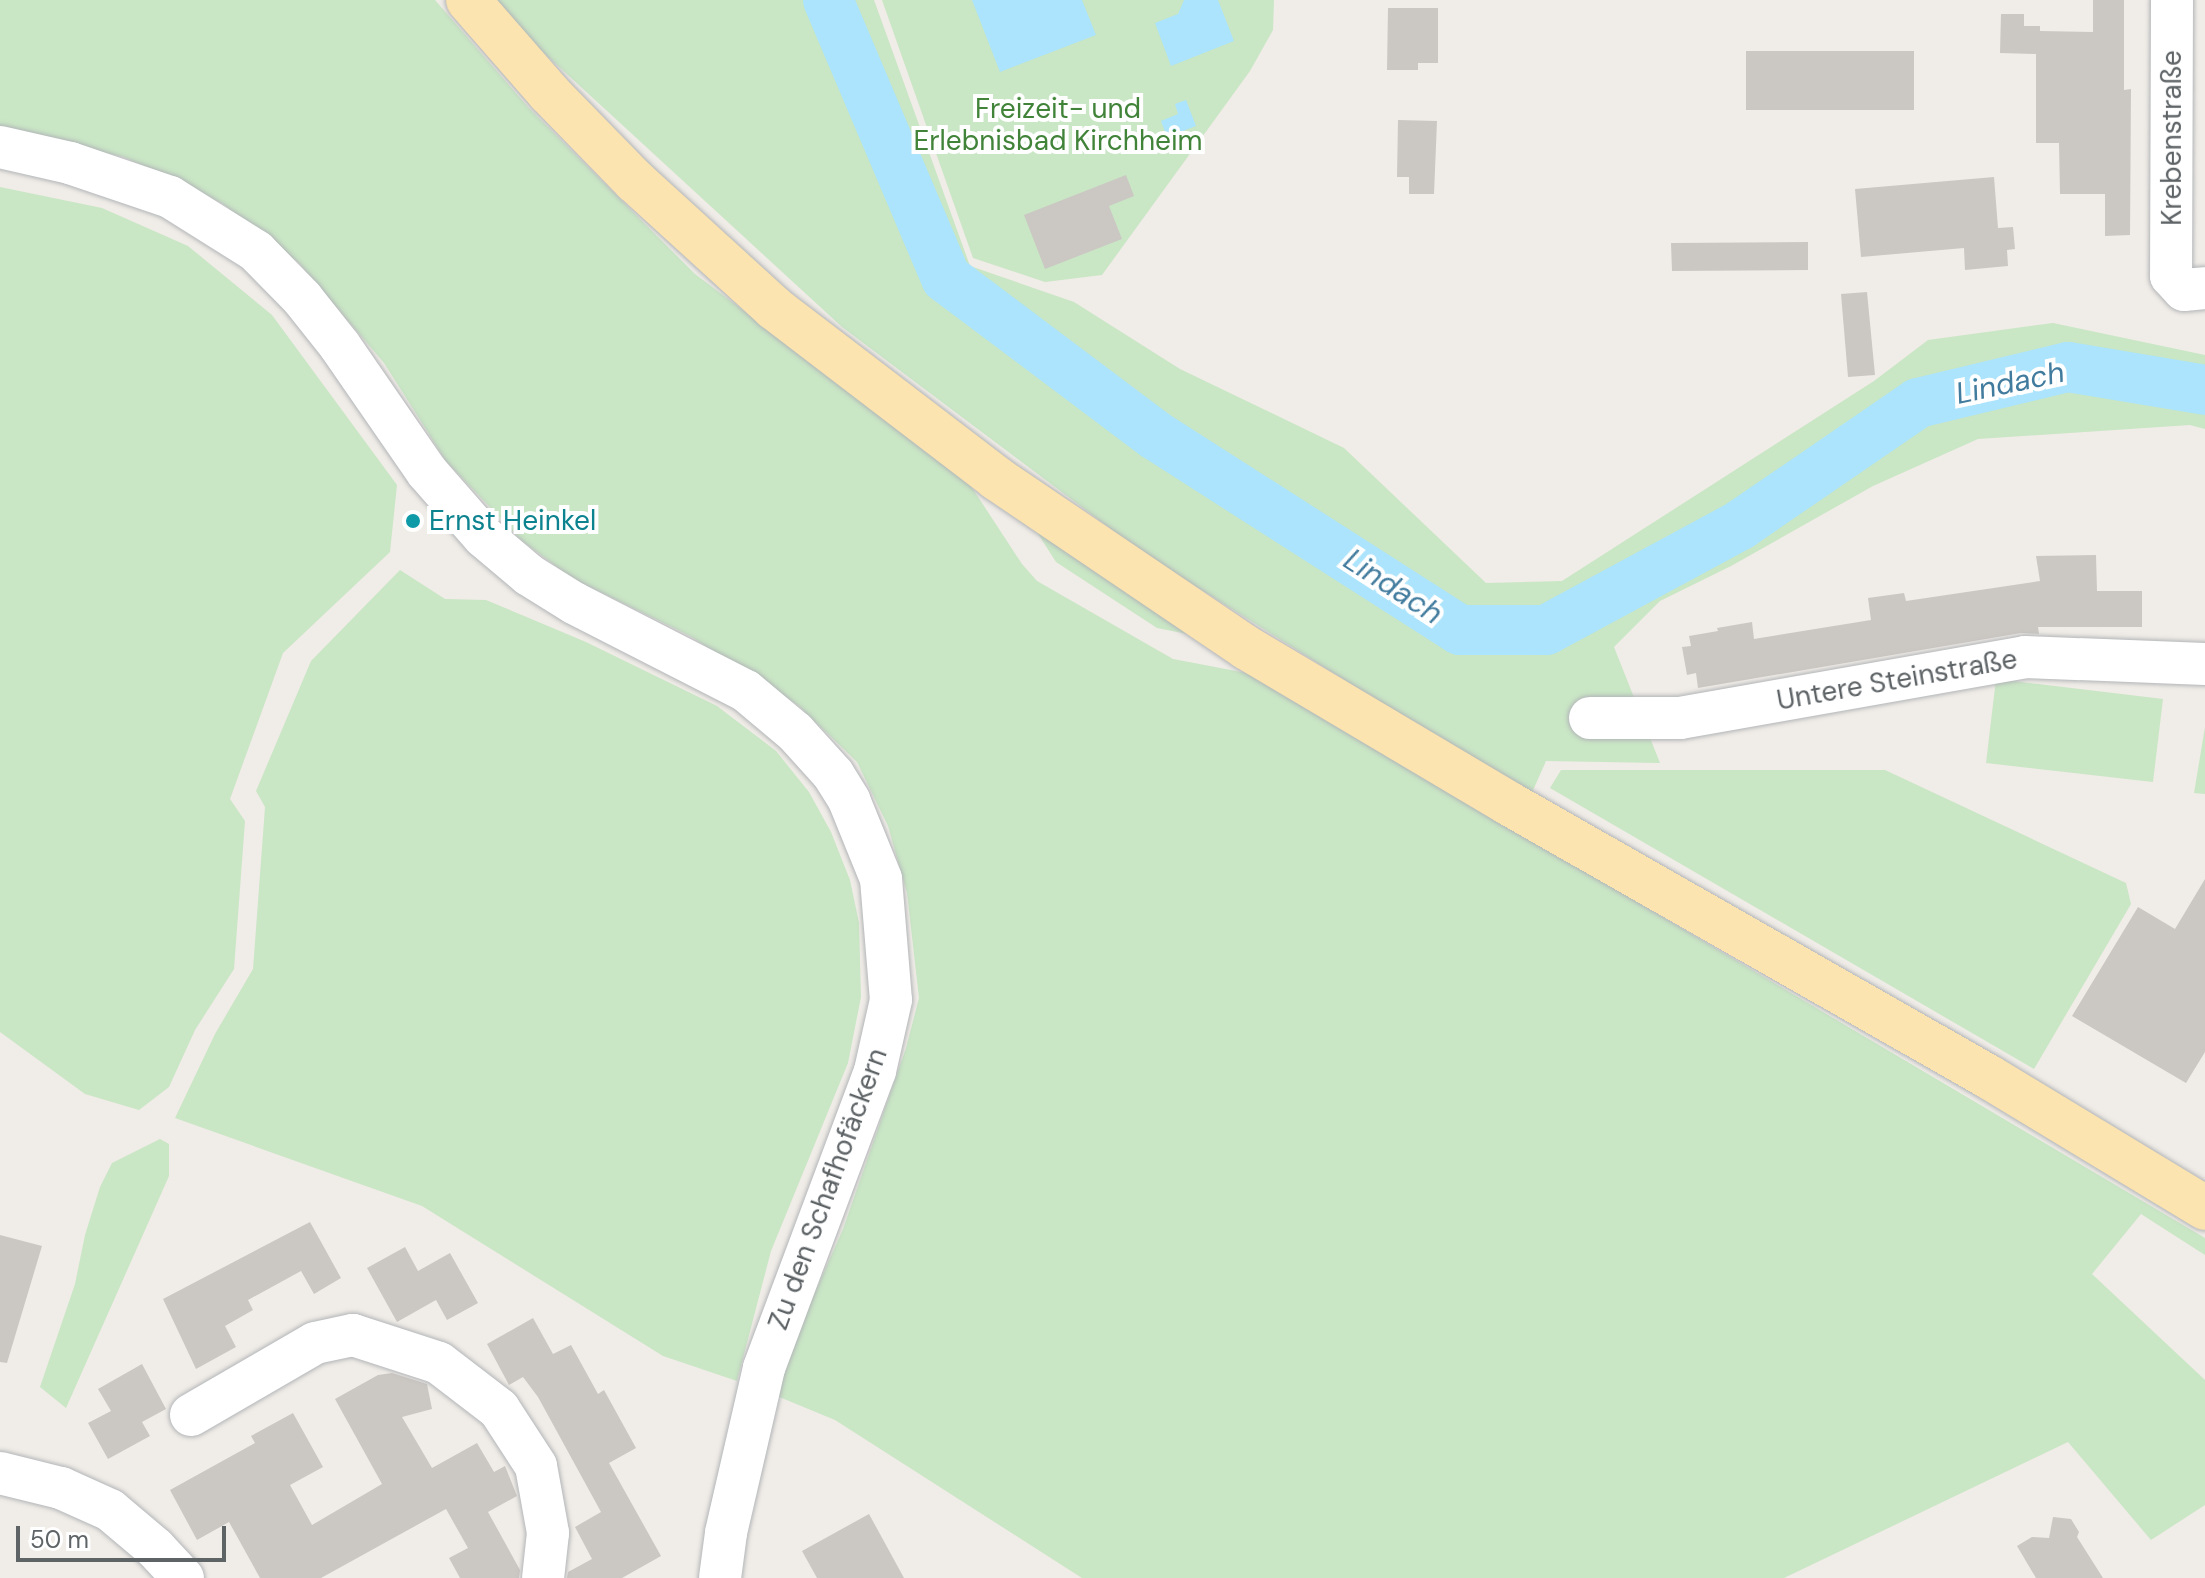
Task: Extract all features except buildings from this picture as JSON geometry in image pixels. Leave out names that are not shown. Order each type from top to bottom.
[{"type":"main road","points":[[468,0],[549,93],[635,181],[774,308],[929,430],[1021,496],[1247,648],[1521,811],[1989,1077],[2205,1208]]},
{"type":"street","name":"Krebenstraße","points":[[2172,0],[2188,282]]},
{"type":"street","name":"Zu den Schafhofäckern","points":[[0,147],[70,163],[170,197],[256,251],[302,298],[340,346],[427,472],[484,537],[529,575],[574,603],[746,691],[795,732],[833,774],[849,800],[881,879],[891,1000],[875,1071],[764,1368],[726,1533],[720,1578]]},
{"type":"street","name":"Untere Steinstraße","points":[[1590,718],[1680,718],[2025,657],[2205,664]]},
{"type":"street","points":[[191,1415],[315,1343],[353,1335],[439,1363],[499,1409],[536,1466],[548,1533],[543,1578]]},
{"type":"street","points":[[0,1473],[61,1488],[110,1510],[155,1548],[183,1578]]},
{"type":"green space","points":[[0,0],[435,0],[528,107],[695,274],[965,477],[1022,564],[1037,581],[1173,659],[1252,674],[2205,1238],[2205,1255],[2141,1214],[2092,1274],[2205,1380],[2205,1505],[2151,1540],[2068,1442],[1784,1578],[1082,1578],[835,1420],[777,1396],[781,1369],[843,1229],[906,1048],[919,998],[907,893],[888,826],[857,762],[798,705],[690,636],[572,578],[521,540],[446,461],[384,363],[299,263],[222,203],[124,157],[0,129]]},
{"type":"green space","points":[[497,0],[874,0],[970,266],[1074,302],[1180,369],[1344,448],[1486,583],[1562,581],[1874,381],[1928,340],[2053,323],[2205,355],[2205,429],[2190,425],[1978,439],[1873,486],[1731,566],[1660,601],[1614,647],[1660,763],[1546,761],[1530,797],[1143,553],[842,327],[532,42]]},
{"type":"green space","name":"Freizeit- und Erlebnisbad Kirchheim","points":[[882,0],[1274,0],[1273,30],[1250,71],[1102,275],[1045,282],[973,258]]},
{"type":"green space","points":[[0,187],[102,208],[188,246],[272,315],[397,485],[390,552],[283,653],[230,799],[245,821],[234,969],[195,1030],[169,1087],[139,1110],[85,1094],[0,1032]]},
{"type":"green space","points":[[1033,526],[1187,634],[1157,628],[1056,562]]},
{"type":"green space","points":[[400,570],[445,599],[486,600],[586,642],[717,706],[776,751],[809,792],[831,832],[850,880],[859,923],[861,997],[848,1063],[771,1251],[737,1381],[663,1356],[422,1206],[175,1118],[215,1034],[253,969],[265,807],[256,791],[311,661]]},
{"type":"green space","points":[[1996,679],[2163,699],[2153,782],[1986,763]]},
{"type":"green space","points":[[2205,727],[2205,794],[2194,793]]},
{"type":"green space","points":[[1561,770],[1885,770],[2126,883],[2131,904],[2034,1069],[1550,788]]},
{"type":"green space","points":[[160,1139],[169,1144],[169,1176],[66,1408],[40,1387],[75,1284],[85,1235],[100,1187],[112,1163]]},
{"type":"water","points":[[972,0],[1082,0],[1096,35],[1000,72]]},
{"type":"water","points":[[1184,0],[1218,0],[1234,41],[1171,66],[1155,23],[1178,14]]},
{"type":"water","points":[[1186,100],[1196,126],[1167,137],[1161,121],[1178,114],[1175,104]]},
{"type":"waterway","name":"Lindach","points":[[828,0],[946,278],[1155,435],[1460,630],[1546,630],[1740,525],[1918,403],[2068,367],[2205,390]]},
{"type":"place","name":"Ernst Heinkel","points":[[413,521]]}]
